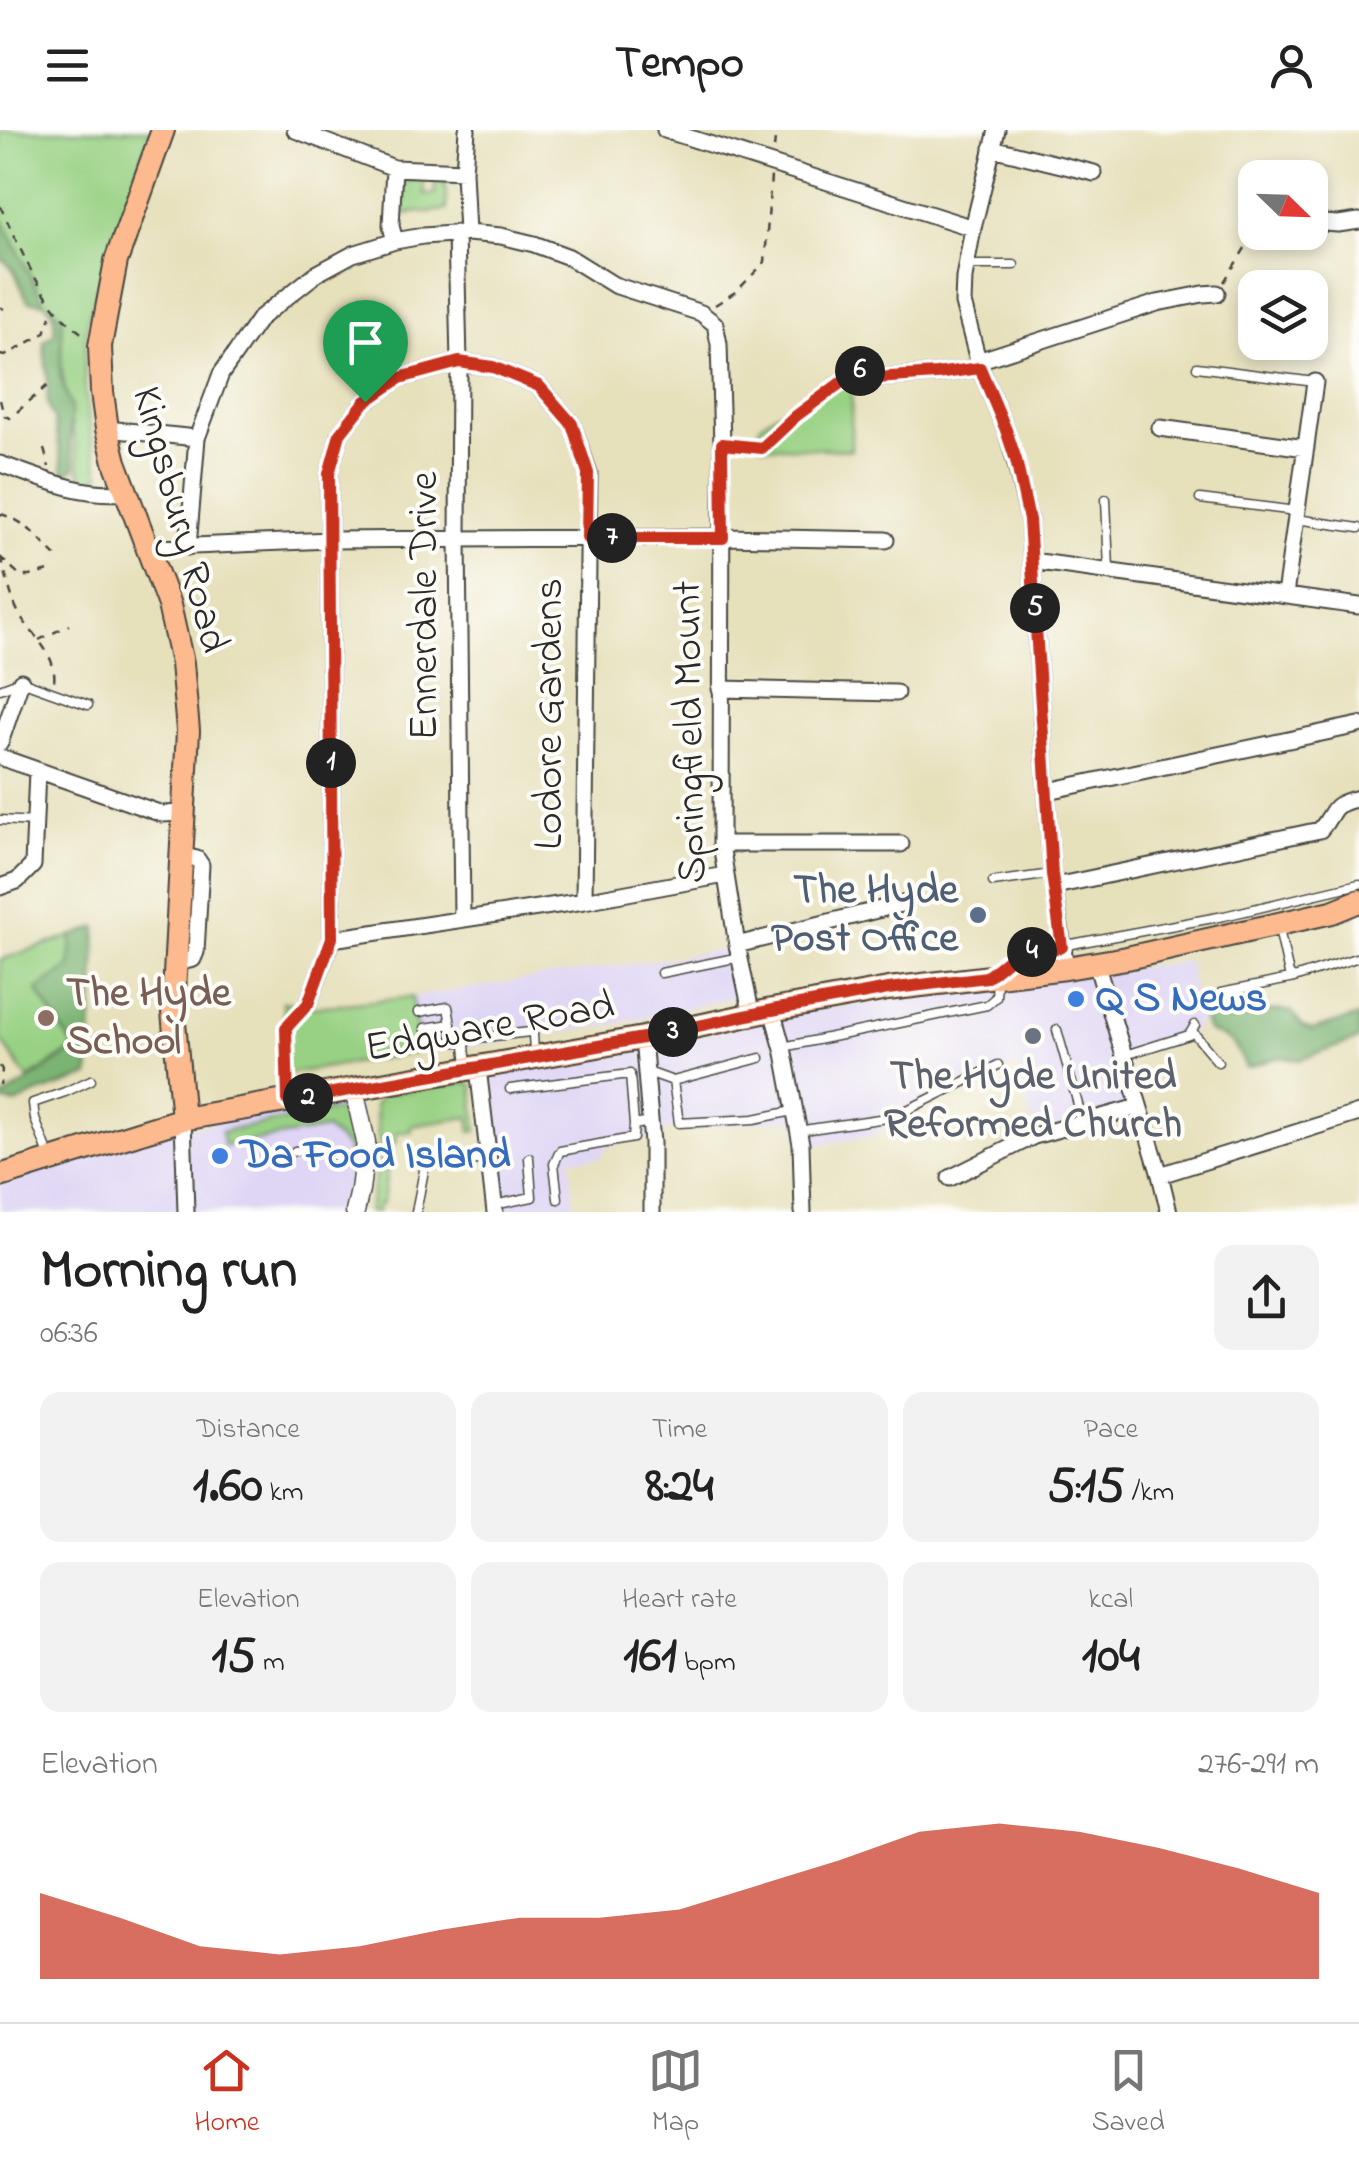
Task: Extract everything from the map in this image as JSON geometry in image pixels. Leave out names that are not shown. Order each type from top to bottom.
[{"type":"main road","name":"Kingsbury Road","points":[[163,130],[116,261],[100,346],[107,429],[126,492],[170,604],[182,663],[188,731],[173,1012],[183,1119]]},
{"type":"main road","name":"Edgware Road","points":[[0,1176],[183,1119],[643,1038],[888,989],[992,976],[1064,958],[1096,963],[1278,925],[1359,901]]},
{"type":"street","points":[[295,130],[394,168],[464,171]]},
{"type":"street","name":"Ennerdale Drive","points":[[462,918],[459,362],[467,130]]},
{"type":"street","points":[[665,130],[973,228]]},
{"type":"street","points":[[997,130],[973,228],[963,304],[979,365],[1016,460],[1029,520],[1054,880],[1064,958]]},
{"type":"street","points":[[992,148],[1094,173]]},
{"type":"street","points":[[394,168],[394,241]]},
{"type":"street","points":[[1328,223],[1359,222]]},
{"type":"street","points":[[188,547],[197,438],[222,374],[260,318],[316,274],[353,254],[424,236],[501,236],[570,257],[614,284],[702,314]]},
{"type":"street","points":[[855,368],[876,378],[936,374],[979,365],[1158,303],[1217,293]]},
{"type":"street","name":"Springfield Mount","points":[[702,314],[716,324],[719,344],[723,538],[720,844],[738,951],[762,1013],[782,1048],[800,1144],[803,1212]]},
{"type":"street","points":[[308,1004],[332,938],[329,474],[340,434],[365,402],[400,378],[459,362]]},
{"type":"street","name":"Lodore Gardens","points":[[459,362],[493,367],[539,386],[572,424],[588,473],[584,901]]},
{"type":"street","points":[[1285,595],[1316,382]]},
{"type":"street","points":[[1160,428],[1306,448]]},
{"type":"street","points":[[107,429],[197,438]]},
{"type":"street","points":[[0,464],[87,493],[126,492]]},
{"type":"street","points":[[148,548],[458,538],[886,540]]},
{"type":"street","points":[[1032,561],[1359,606]]},
{"type":"street","points":[[0,743],[21,681]]},
{"type":"street","points":[[720,689],[896,693]]},
{"type":"street","points":[[1048,791],[1359,724]]},
{"type":"street","points":[[0,757],[162,814],[184,813]]},
{"type":"street","points":[[0,887],[18,881],[33,864],[37,771]]},
{"type":"street","points":[[1054,880],[1320,830],[1331,810],[1359,798]]},
{"type":"street","points":[[720,844],[901,844]]},
{"type":"street","points":[[332,938],[584,901],[725,875]]},
{"type":"street","points":[[738,951],[905,904]]},
{"type":"street","points":[[1096,963],[1169,1212]]},
{"type":"street","points":[[643,1038],[642,1124],[652,1142],[652,1212]]},
{"type":"street","points":[[472,1069],[495,1208]]},
{"type":"street","points":[[354,1090],[366,1142],[355,1212]]},
{"type":"street","points":[[950,1178],[1034,1136],[1138,1107]]},
{"type":"street","points":[[1160,1174],[1359,1113]]},
{"type":"street","points":[[183,1119],[186,1212]]},
{"type":"lane","points":[[967,265],[1014,265]]},
{"type":"lane","points":[[1197,367],[1316,382]]},
{"type":"lane","points":[[1106,499],[1110,570]]},
{"type":"lane","points":[[1200,499],[1359,528]]},
{"type":"lane","points":[[0,689],[21,681],[88,705]]},
{"type":"lane","points":[[0,820],[35,822]]},
{"type":"lane","points":[[993,882],[1054,880]]},
{"type":"lane","name":"Edgware Road","points":[[1064,958],[1359,884]]},
{"type":"lane","points":[[1278,925],[1294,978]]},
{"type":"lane","points":[[661,973],[738,951]]},
{"type":"lane","points":[[1221,993],[1294,978],[1359,957]]},
{"type":"lane","points":[[782,1048],[987,1006],[996,997],[992,976]]},
{"type":"lane","points":[[419,1012],[448,1008],[454,1042]]},
{"type":"lane","points":[[425,1028],[451,1024]]},
{"type":"lane","points":[[1124,1055],[1189,1035],[1194,1028],[1218,1062]]},
{"type":"lane","points":[[1057,1030],[1084,1124]]},
{"type":"lane","points":[[426,1042],[466,1042],[530,1032],[535,1057]]},
{"type":"lane","points":[[466,1042],[472,1069]]},
{"type":"lane","points":[[645,1071],[674,1081],[760,1058]]},
{"type":"lane","points":[[797,1130],[893,1117],[998,1065]]},
{"type":"lane","points":[[510,1088],[630,1074],[642,1124],[633,1138],[560,1151],[554,1164],[558,1199]]},
{"type":"lane","points":[[51,1160],[33,1103],[91,1080]]},
{"type":"lane","points":[[674,1081],[679,1124],[754,1119],[793,1111]]},
{"type":"lane","points":[[295,1151],[319,1147],[348,1163],[363,1164]]},
{"type":"lane","points":[[495,1208],[532,1197],[529,1158]]},
{"type":"lane","points":[[416,1212],[425,1165],[489,1159]]},
{"type":"path","points":[[702,314],[737,291],[765,262],[776,130]]},
{"type":"path","points":[[0,206],[47,298],[74,328],[100,346]]},
{"type":"path","points":[[1217,293],[1244,250]]},
{"type":"path","points":[[0,355],[5,356],[45,334],[51,316]]},
{"type":"path","points":[[722,444],[762,448],[855,368]]},
{"type":"path","points":[[0,400],[4,416],[10,418],[48,385]]},
{"type":"path","points":[[44,449],[49,481]]},
{"type":"path","points":[[0,514],[25,525],[56,556]]},
{"type":"path","points":[[18,532],[25,525]]},
{"type":"path","points":[[0,558],[21,576],[54,570]]},
{"type":"path","points":[[0,558],[15,606],[51,657],[55,672],[53,692]]},
{"type":"path","points":[[39,640],[69,625]]},
{"type":"path","points":[[288,1101],[286,1028],[308,1004]]},
{"type":"path","points":[[0,1066],[0,1085]]},
{"type":"shaded area","points":[[729,949],[736,997],[611,1025],[420,1054],[412,997]]},
{"type":"shaded area","points":[[1188,961],[1193,988],[1206,1014],[1189,1035],[1125,1055],[1139,1107],[1036,1136],[1017,1066],[912,1113],[874,1136],[801,1147],[794,1119],[665,1130],[606,1147],[601,1158],[570,1159],[574,1208],[502,1212],[485,1080],[490,1072],[653,1050],[803,1012]]},
{"type":"shaded area","points":[[354,1090],[365,1140],[355,1212],[0,1212],[0,1184],[51,1160]]},
{"type":"green space","points":[[0,130],[151,130],[86,332],[86,394],[100,475],[91,482],[81,478],[54,326],[60,318],[44,302],[0,215]]},
{"type":"green space","points":[[424,179],[425,195],[435,194],[434,183],[445,181],[447,210],[404,214],[402,181]]},
{"type":"green space","points":[[0,218],[44,303],[28,301],[13,269],[0,257]]},
{"type":"green space","points":[[44,302],[62,316],[61,379],[71,408],[70,442],[75,468],[64,474],[54,418],[48,406],[44,347],[44,341],[55,333],[55,324]]},
{"type":"green space","points":[[828,378],[852,379],[851,450],[762,446],[758,431],[762,423]]},
{"type":"green space","points":[[97,927],[89,1076],[16,1104],[4,1102],[3,1098],[75,1049],[37,990],[70,966],[72,936]]},
{"type":"green space","name":"The Hyde School","points":[[72,936],[75,1048],[28,1079],[0,1038],[0,960]]},
{"type":"green space","points":[[412,997],[420,1052],[286,1074],[283,1002],[315,1007]]},
{"type":"green space","points":[[1221,1004],[1227,1021],[1284,1011],[1292,1012],[1303,1026],[1312,1030],[1359,1016],[1359,1039],[1299,1060],[1279,1057],[1246,1068],[1233,1044],[1209,1032],[1203,1021]]},
{"type":"green space","points":[[467,1082],[473,1085],[477,1131],[471,1132],[469,1117],[411,1126],[412,1131],[396,1133],[397,1143],[390,1144],[383,1203],[379,1204],[378,1212],[368,1212],[380,1156],[375,1104],[383,1094]]},
{"type":"green space","points":[[335,1110],[352,1119],[356,1154],[348,1155],[347,1147],[326,1129],[224,1146],[221,1132]]},
{"type":"place","name":"The Hyde Post Office","points":[[978,915]]},
{"type":"place","name":"Q S News","points":[[1076,999]]},
{"type":"place","name":"The Hyde School","points":[[46,1018]]},
{"type":"place","name":"The Hyde United Reformed Church","points":[[1033,1036]]},
{"type":"place","name":"Da Food Island","points":[[220,1156]]},
{"type":"route","points":[[459,362],[493,367],[539,386],[572,424],[588,473],[587,538],[723,538],[722,444],[762,448],[796,416],[858,370],[876,378],[980,368],[1016,460],[1029,520],[1052,874],[1062,947],[1010,958],[987,977],[888,989],[643,1038],[288,1101],[286,1028],[308,1004],[332,938],[329,474],[340,434],[365,402],[400,378],[459,362]]}]
